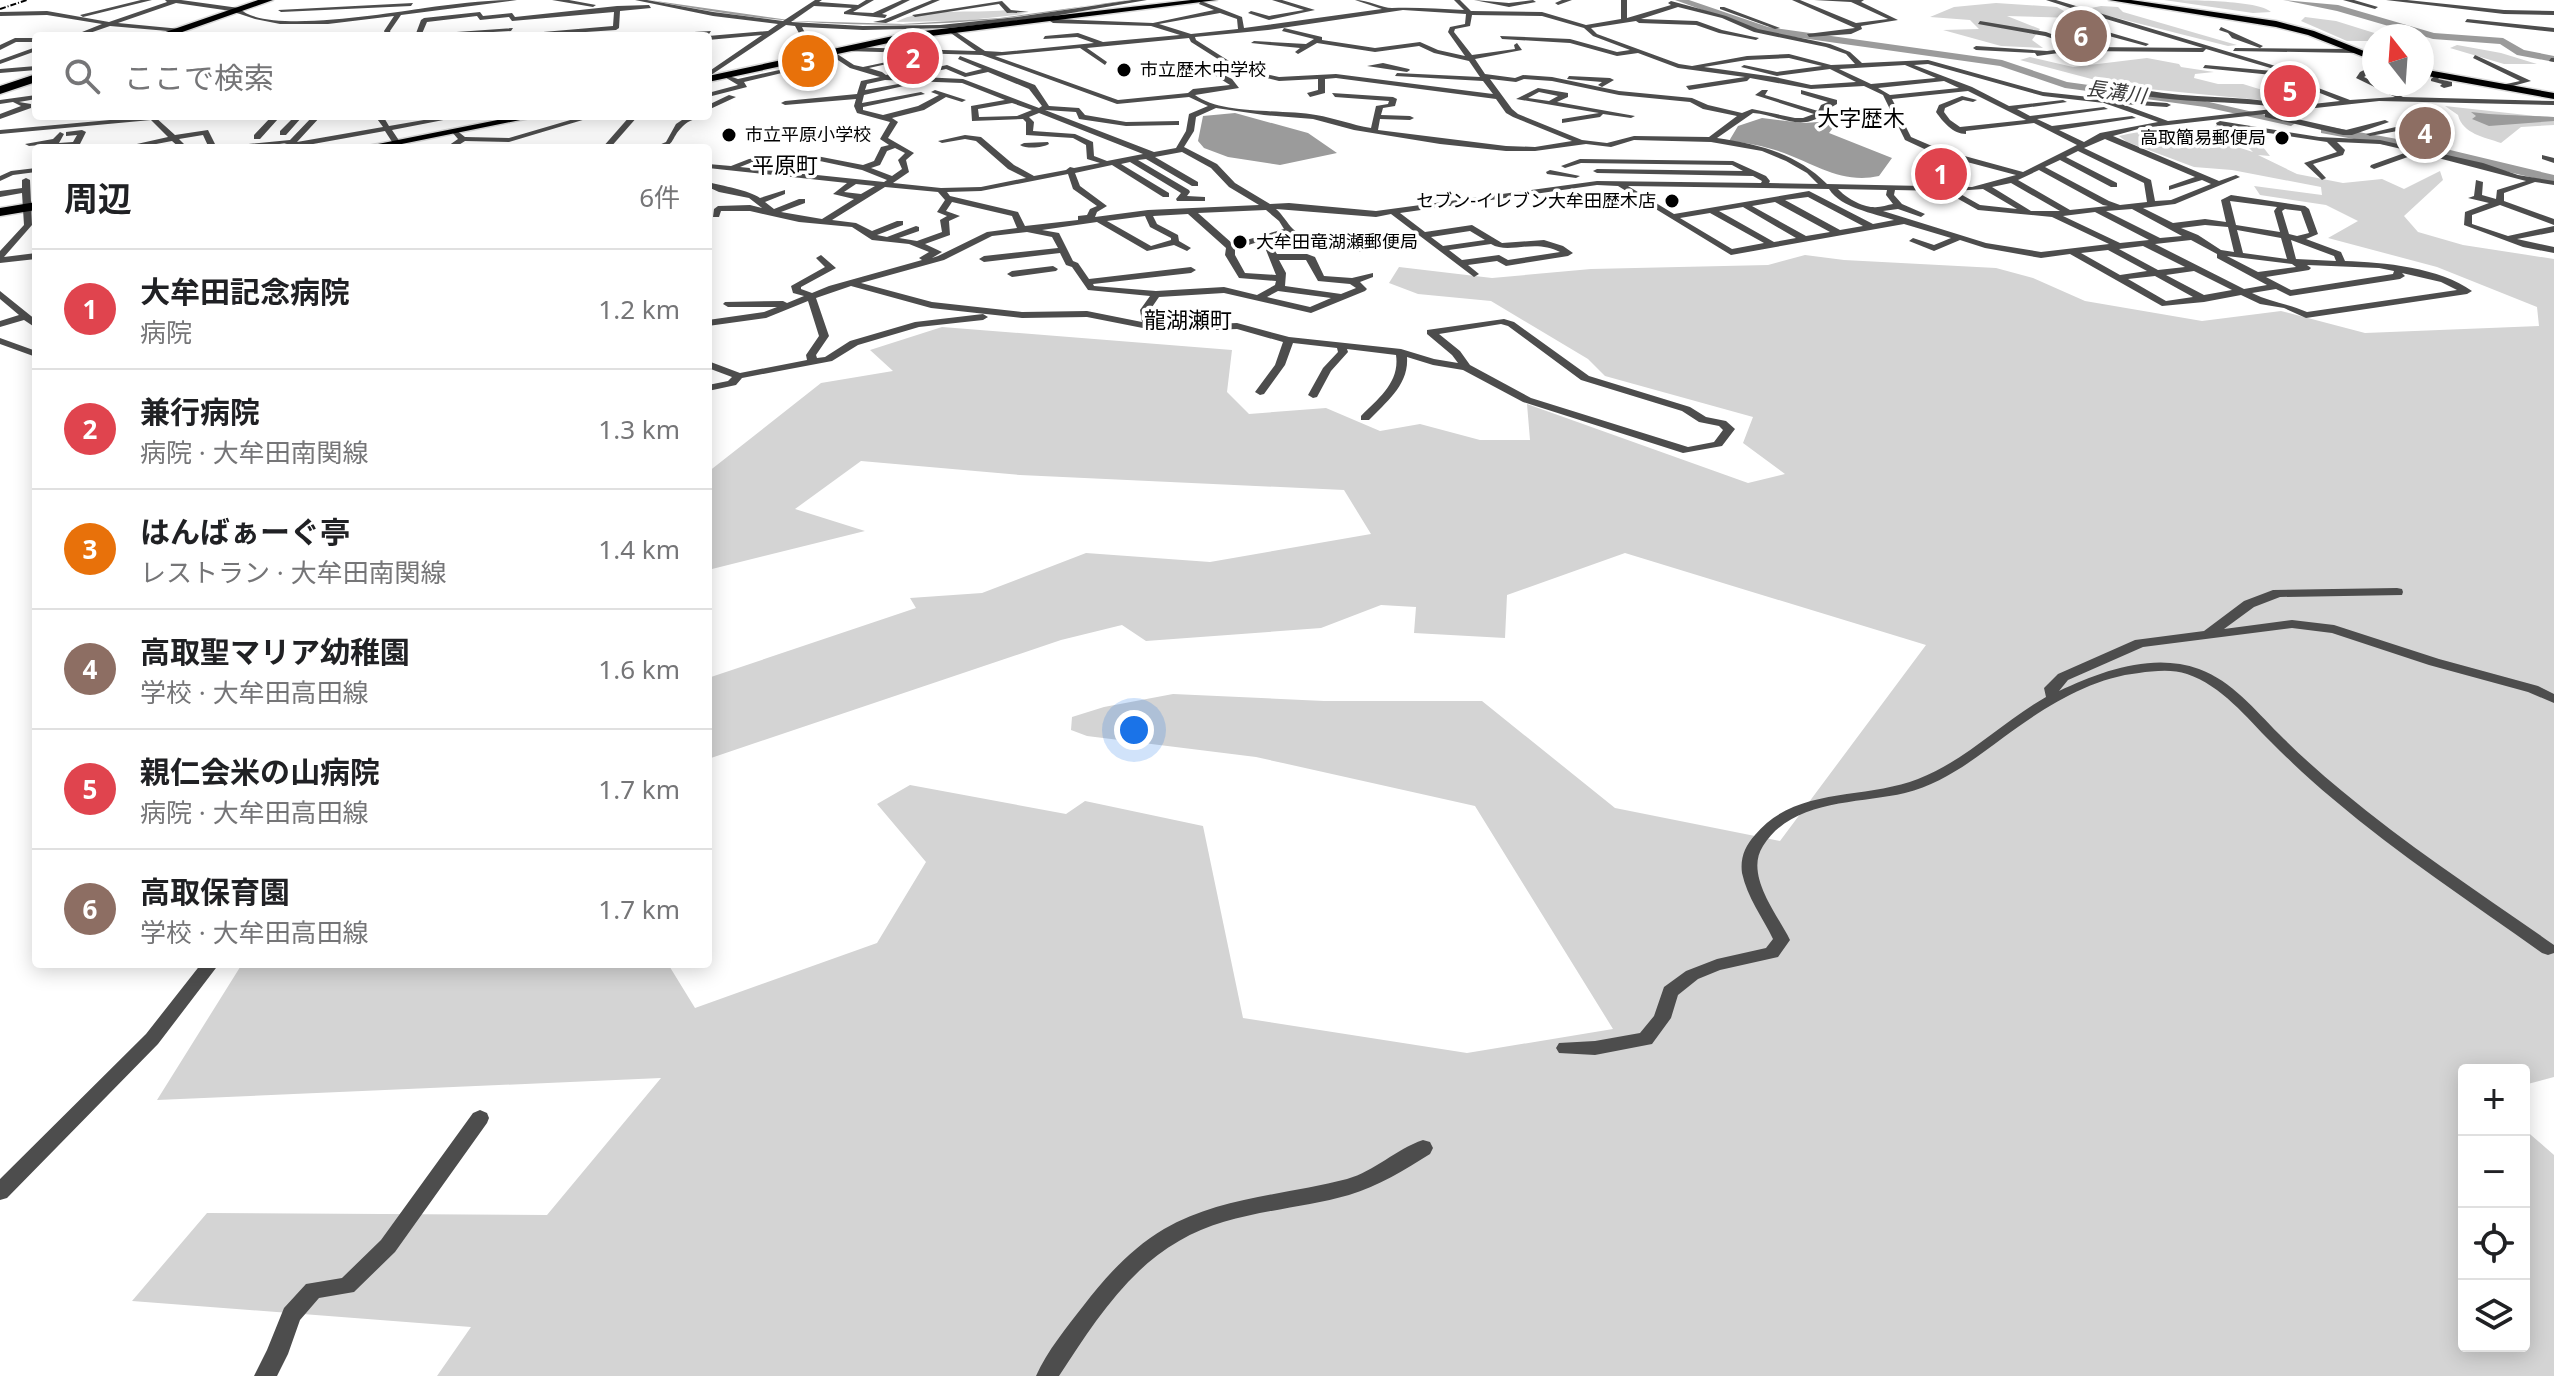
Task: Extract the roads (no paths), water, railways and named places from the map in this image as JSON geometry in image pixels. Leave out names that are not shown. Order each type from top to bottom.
[{"type":"highway","points":[[173,32],[268,0]]},
{"type":"highway","points":[[0,90],[32,79]]},
{"type":"main road","points":[[712,76],[950,30],[1054,22],[1213,0]]},
{"type":"main road","points":[[2113,0],[2276,24],[2362,54]]},
{"type":"main road","points":[[2434,77],[2554,96]]},
{"type":"main road","points":[[404,144],[460,135],[505,120]]},
{"type":"main road","points":[[0,212],[32,207]]},
{"type":"street","points":[[74,17],[149,0]]},
{"type":"street","points":[[168,0],[236,10],[263,21],[295,23],[396,16],[514,0]]},
{"type":"street","points":[[86,32],[177,0]]},
{"type":"street","points":[[228,0],[255,4]]},
{"type":"street","points":[[296,0],[281,10],[350,3],[362,6],[413,2]]},
{"type":"street","points":[[301,9],[314,0]]},
{"type":"street","points":[[362,6],[369,0]]},
{"type":"street","points":[[555,0],[617,8]]},
{"type":"street","points":[[638,0],[698,13],[798,26],[950,26],[1144,0]]},
{"type":"street","points":[[512,19],[662,5],[679,0],[791,18],[884,22],[937,0]]},
{"type":"street","points":[[871,0],[846,13],[896,17],[1000,2],[1009,12],[1019,13],[1104,0]]},
{"type":"street","points":[[872,16],[907,0]]},
{"type":"street","points":[[1275,0],[1334,18]]},
{"type":"street","points":[[1358,0],[1389,10]]},
{"type":"street","points":[[1457,0],[1469,12],[1468,25],[1450,30],[1517,117],[1555,129],[1581,142]]},
{"type":"street","points":[[1477,0],[1489,3],[1533,1],[1545,8]]},
{"type":"street","points":[[1489,3],[1510,0]]},
{"type":"street","points":[[1558,3],[1569,0]]},
{"type":"street","points":[[1624,0],[1624,21]]},
{"type":"street","points":[[1765,40],[1768,28],[1816,36],[1860,28],[1795,0]]},
{"type":"street","points":[[1817,0],[1862,0]]},
{"type":"street","points":[[1852,0],[1895,20],[1855,25]]},
{"type":"street","points":[[2049,0],[2290,72],[2294,81],[2348,102]]},
{"type":"street","points":[[2346,0],[2375,7]]},
{"type":"street","points":[[2389,0],[2504,12],[2554,13]]},
{"type":"street","points":[[2513,7],[2519,0]]},
{"type":"street","points":[[387,32],[396,16],[413,2]]},
{"type":"street","points":[[712,73],[816,2],[860,6]]},
{"type":"street","points":[[1635,19],[1671,2],[1697,9],[1765,40]]},
{"type":"street","points":[[1703,2],[1786,30]]},
{"type":"street","points":[[1201,3],[1240,18],[1241,31]]},
{"type":"street","points":[[2498,3],[2543,13]]},
{"type":"street","points":[[295,23],[309,17],[318,8]]},
{"type":"street","points":[[606,32],[616,28],[617,8]]},
{"type":"street","points":[[1251,13],[1269,18],[1312,10]]},
{"type":"street","points":[[847,49],[982,52],[1082,47],[1268,28],[1389,10],[1542,14],[1586,27],[1595,35],[1673,64],[1759,76],[1793,85],[1834,102],[1824,107],[1820,114],[1804,121],[1754,111]]},
{"type":"street","points":[[1054,22],[1148,24],[1219,11]]},
{"type":"street","points":[[1432,11],[1430,14],[1438,20]]},
{"type":"street","points":[[0,14],[47,13],[109,24],[179,30]]},
{"type":"street","points":[[698,13],[706,32]]},
{"type":"street","points":[[420,32],[424,20],[480,14],[478,25],[425,32]]},
{"type":"street","points":[[480,18],[512,15],[511,32],[581,24],[582,19]]},
{"type":"street","points":[[544,27],[545,16]]},
{"type":"street","points":[[450,27],[451,17]]},
{"type":"street","points":[[1586,27],[1635,19],[1681,21],[1765,40],[1810,41],[1848,53],[1861,66]]},
{"type":"street","points":[[2106,19],[2079,24],[2162,49]]},
{"type":"street","points":[[1170,20],[1208,34]]},
{"type":"street","points":[[1681,21],[1701,33]]},
{"type":"street","points":[[2467,21],[2554,30]]},
{"type":"street","points":[[1980,23],[2046,34],[2091,49]]},
{"type":"street","points":[[1148,24],[1192,36]]},
{"type":"street","points":[[798,26],[802,34],[828,53],[858,69],[880,73],[885,78],[965,82],[998,75]]},
{"type":"street","points":[[1268,28],[1316,35],[1320,38],[1317,41]]},
{"type":"street","points":[[2221,29],[2234,37],[2275,50]]},
{"type":"street","points":[[950,30],[982,52],[1117,102],[1191,95],[1193,91],[1236,86],[1214,73],[1238,69]]},
{"type":"street","points":[[1097,37],[1119,31],[1159,39]]},
{"type":"street","points":[[712,41],[769,33]]},
{"type":"street","points":[[1045,38],[1078,35],[1104,45]]},
{"type":"street","points":[[1192,36],[1193,41],[1210,54],[1238,69],[1270,78],[1346,78],[1550,103],[1563,114],[1596,118],[1604,113]]},
{"type":"street","points":[[1502,37],[1562,37],[1617,54],[1642,51]]},
{"type":"street","points":[[1507,45],[1549,45],[1562,37]]},
{"type":"street","points":[[1378,39],[1392,46]]},
{"type":"street","points":[[0,48],[15,40],[32,40]]},
{"type":"street","points":[[712,41],[759,41]]},
{"type":"street","points":[[1298,52],[1317,41],[1375,50],[1424,45],[1480,69],[1516,80],[1523,77],[1610,80],[1602,85]]},
{"type":"street","points":[[1254,43],[1306,46]]},
{"type":"street","points":[[982,52],[1019,45]]},
{"type":"street","points":[[1346,78],[1379,73],[1480,69],[1519,50],[1517,45]]},
{"type":"street","points":[[1082,47],[1105,63]]},
{"type":"street","points":[[1976,48],[2049,52]]},
{"type":"street","points":[[864,49],[894,61]]},
{"type":"street","points":[[2037,54],[2091,49],[2355,51]]},
{"type":"street","points":[[0,62],[32,50]]},
{"type":"street","points":[[939,52],[1032,87],[1041,109]]},
{"type":"street","points":[[1695,67],[1747,58],[1789,56],[1832,67],[1888,97],[1908,138],[1936,151],[2022,174]]},
{"type":"street","points":[[2475,57],[2527,81],[2505,87]]},
{"type":"street","points":[[1602,60],[1657,58]]},
{"type":"street","points":[[858,69],[905,59]]},
{"type":"street","points":[[11,70],[32,61]]},
{"type":"street","points":[[712,62],[726,63]]},
{"type":"street","points":[[917,63],[1114,138],[1149,154],[1195,184]]},
{"type":"street","points":[[1904,63],[1969,89],[2133,174],[2150,174],[2176,166]]},
{"type":"street","points":[[1447,64],[1480,69]]},
{"type":"street","points":[[1673,64],[1684,82],[1686,94],[1692,100],[1706,107],[1743,115]]},
{"type":"street","points":[[1715,72],[1744,67],[1777,74],[1832,67],[1936,64],[2043,94],[2200,119],[2271,138],[2359,139],[2421,150],[2536,180],[2554,180]]},
{"type":"street","points":[[712,94],[786,72],[771,65]]},
{"type":"street","points":[[1370,66],[1480,69]]},
{"type":"street","points":[[716,215],[718,209],[750,208],[827,220],[906,170],[902,160],[910,153],[884,139],[894,122],[865,114],[860,96],[866,82],[947,67],[965,75],[987,70]]},
{"type":"street","points":[[2205,67],[2276,76],[2290,72]]},
{"type":"street","points":[[0,71],[32,68]]},
{"type":"street","points":[[1710,140],[1743,115],[1760,107],[1756,104],[1766,95],[1793,85],[1921,70]]},
{"type":"street","points":[[712,106],[748,89],[725,75]]},
{"type":"street","points":[[1310,95],[1322,91],[1321,76]]},
{"type":"street","points":[[1684,82],[1734,82],[1759,76]]},
{"type":"street","points":[[1299,89],[1305,90],[1308,78]]},
{"type":"street","points":[[1552,79],[1619,93],[1692,100]]},
{"type":"street","points":[[934,80],[920,84],[960,101],[1021,83]]},
{"type":"street","points":[[1793,85],[1821,88],[1945,80]]},
{"type":"street","points":[[2102,81],[2144,93],[2241,97],[2296,108]]},
{"type":"street","points":[[1734,82],[1820,114]]},
{"type":"street","points":[[1888,97],[2002,85]]},
{"type":"street","points":[[804,93],[860,96],[907,88]]},
{"type":"street","points":[[1520,99],[1538,90],[1565,95],[1550,103]]},
{"type":"street","points":[[785,103],[921,94]]},
{"type":"street","points":[[1191,95],[1197,102],[1215,106],[1326,118],[1351,128],[1461,145],[1527,149],[1581,142],[1616,145],[1634,138],[1710,140],[1757,147],[1786,156],[1815,173],[1844,200],[1958,238],[2041,255],[2195,237]]},
{"type":"street","points":[[1335,95],[1393,99],[1391,106],[1380,106],[1374,130]]},
{"type":"street","points":[[1471,104],[1484,95]]},
{"type":"street","points":[[881,118],[921,108],[943,96]]},
{"type":"street","points":[[2399,96],[2408,100]]},
{"type":"street","points":[[2167,105],[2075,102],[1985,107],[1966,97],[1942,107],[1940,111],[1947,122],[1961,130],[2108,104],[2168,124]]},
{"type":"street","points":[[1014,100],[974,108],[975,119],[1024,116],[1041,109],[1079,110],[1082,117],[1101,122],[1176,123],[1175,129],[1146,129],[1114,138]]},
{"type":"street","points":[[1253,110],[1263,100]]},
{"type":"street","points":[[0,102],[30,103]]},
{"type":"street","points":[[1550,172],[1618,183],[1672,185],[1986,187],[2012,180],[2103,135],[2153,125],[2348,102],[2554,103]]},
{"type":"street","points":[[0,109],[16,103],[30,103]]},
{"type":"street","points":[[0,117],[30,103]]},
{"type":"street","points":[[2108,104],[2132,118],[2153,125]]},
{"type":"street","points":[[2142,110],[2151,104]]},
{"type":"street","points":[[1180,148],[1190,131],[1192,116],[1215,106]]},
{"type":"street","points":[[1326,118],[1332,108]]},
{"type":"street","points":[[2260,113],[2483,161],[2554,180]]},
{"type":"street","points":[[1563,114],[1631,116]]},
{"type":"street","points":[[1024,116],[1030,122],[1029,133],[1046,143]]},
{"type":"street","points":[[1376,117],[1410,118]]},
{"type":"street","points":[[1947,122],[2028,118]]},
{"type":"street","points":[[2050,129],[2132,118]]},
{"type":"street","points":[[0,132],[48,127],[59,120]]},
{"type":"street","points":[[29,144],[61,134],[138,120]]},
{"type":"street","points":[[157,120],[180,144]]},
{"type":"street","points":[[257,137],[273,120]]},
{"type":"street","points":[[283,133],[295,120]]},
{"type":"street","points":[[291,144],[313,120]]},
{"type":"street","points":[[381,120],[397,144]]},
{"type":"street","points":[[296,144],[437,120]]},
{"type":"street","points":[[452,144],[460,135],[506,144],[580,120]]},
{"type":"street","points":[[610,144],[630,120]]},
{"type":"street","points":[[666,144],[676,129],[688,120]]},
{"type":"street","points":[[1029,129],[1065,120]]},
{"type":"street","points":[[2328,140],[2327,137],[2385,122]]},
{"type":"street","points":[[48,127],[61,134]]},
{"type":"street","points":[[2294,136],[2307,128]]},
{"type":"street","points":[[2362,135],[2400,128]]},
{"type":"street","points":[[150,144],[205,132],[211,144]]},
{"type":"street","points":[[2103,135],[2219,184]]},
{"type":"street","points":[[942,141],[965,137],[978,139],[1011,167],[1031,177]]},
{"type":"street","points":[[1024,145],[1079,137],[1090,144],[1090,157],[1126,170],[1166,195]]},
{"type":"street","points":[[2322,178],[2308,163],[2340,153],[2341,150],[2328,140]]},
{"type":"street","points":[[1596,178],[1579,153],[1597,144]]},
{"type":"street","points":[[1616,145],[1624,161]]},
{"type":"street","points":[[864,168],[877,163],[884,149],[894,146]]},
{"type":"street","points":[[712,167],[887,182],[941,190],[998,187],[1031,177],[1180,148],[1214,166],[1232,185],[1268,207],[1289,230],[1305,240],[1364,249]]},
{"type":"street","points":[[2374,167],[2421,150]]},
{"type":"street","points":[[712,175],[749,161],[801,155],[864,168],[887,182]]},
{"type":"street","points":[[2059,156],[2114,185]]},
{"type":"street","points":[[1129,158],[1186,192],[1180,199],[1202,199]]},
{"type":"street","points":[[1565,166],[1585,161],[1733,163],[1766,181],[1763,186]]},
{"type":"street","points":[[2464,161],[2483,161]]},
{"type":"street","points":[[1104,162],[1102,168],[1126,170]]},
{"type":"street","points":[[1663,162],[1672,185]]},
{"type":"street","points":[[2038,166],[2106,203],[2128,206],[2173,226],[2219,252],[2216,254],[2235,259],[2379,265],[2444,280],[2467,291],[2306,315],[2286,306],[2263,302],[2145,243]]},
{"type":"street","points":[[1070,169],[1076,187],[1103,206],[1093,211],[1091,217],[1076,219],[1078,221]]},
{"type":"street","points":[[0,179],[11,173],[32,170]]},
{"type":"street","points":[[712,322],[766,315],[849,283],[941,258],[990,234],[1022,228],[1148,213],[1268,207],[1393,212],[1596,178],[1667,173],[1755,174]]},
{"type":"street","points":[[2082,190],[2114,185],[2133,174]]},
{"type":"street","points":[[2150,174],[2155,203]]},
{"type":"street","points":[[2172,188],[2203,177]]},
{"type":"street","points":[[1946,189],[1978,207],[2054,215],[2172,202],[2236,177]]},
{"type":"street","points":[[0,179],[30,183]]},
{"type":"street","points":[[2012,180],[2068,212]]},
{"type":"street","points":[[2500,200],[2500,192],[2506,188],[2536,180]]},
{"type":"street","points":[[854,181],[837,194],[863,197]]},
{"type":"street","points":[[2479,182],[2478,197],[2539,210]]},
{"type":"street","points":[[0,194],[30,183]]},
{"type":"street","points":[[0,258],[32,225],[30,183]]},
{"type":"street","points":[[1618,183],[1731,252],[1904,221]]},
{"type":"street","points":[[712,186],[752,196],[765,209],[862,228],[875,238],[917,244],[937,252],[895,271]]},
{"type":"street","points":[[1986,187],[2032,214]]},
{"type":"street","points":[[1891,188],[1890,195],[1899,206]]},
{"type":"street","points":[[941,190],[950,199],[1015,214],[1022,228]]},
{"type":"street","points":[[757,202],[782,192]]},
{"type":"street","points":[[1674,216],[1809,194],[1873,227]]},
{"type":"street","points":[[2235,259],[2232,226],[2225,200],[2231,198],[2305,209],[2314,234],[2300,238]]},
{"type":"street","points":[[2472,198],[2500,200],[2554,222]]},
{"type":"street","points":[[917,244],[947,233],[944,220],[956,216],[941,212],[950,199]]},
{"type":"street","points":[[1776,199],[1839,233]]},
{"type":"street","points":[[2500,200],[2468,214],[2468,225],[2554,250]]},
{"type":"street","points":[[777,211],[802,201]]},
{"type":"street","points":[[2155,203],[2170,210]]},
{"type":"street","points":[[1743,204],[1805,239]]},
{"type":"street","points":[[2257,275],[2306,268],[2292,261],[2278,211],[2283,205]]},
{"type":"street","points":[[1873,209],[1899,206],[1921,214]]},
{"type":"street","points":[[2095,209],[2158,241]]},
{"type":"street","points":[[1711,210],[1773,245]]},
{"type":"street","points":[[1190,211],[1231,247]]},
{"type":"street","points":[[1393,212],[1474,274]]},
{"type":"street","points":[[1148,213],[1153,225],[1175,237],[1175,242]]},
{"type":"street","points":[[2054,215],[2204,299]]},
{"type":"street","points":[[2180,217],[2191,224]]},
{"type":"street","points":[[1097,219],[1150,249],[1175,242],[1187,248]]},
{"type":"street","points":[[895,240],[871,230],[900,223]]},
{"type":"street","points":[[2173,226],[2232,226],[2283,233],[2338,254],[2342,264]]},
{"type":"street","points":[[1022,228],[1056,235],[1065,254],[1096,289],[1156,294],[1224,290],[1311,310],[1362,289],[1353,281]]},
{"type":"street","points":[[1423,235],[1472,228],[1501,246],[1541,240],[1557,245],[1568,253],[1506,263],[1499,258],[1461,263]]},
{"type":"street","points":[[895,240],[916,229]]},
{"type":"street","points":[[2508,238],[2554,229]]},
{"type":"street","points":[[1231,247],[1289,230]]},
{"type":"street","points":[[1913,241],[1934,248],[1958,238]]},
{"type":"street","points":[[1264,239],[1280,283]]},
{"type":"street","points":[[1441,249],[1493,241]]},
{"type":"street","points":[[1231,247],[1230,255],[1242,276],[1341,297]]},
{"type":"street","points":[[2073,252],[2165,304],[2278,286]]},
{"type":"street","points":[[984,259],[1065,254]]},
{"type":"street","points":[[1012,274],[1052,265],[1065,254]]},
{"type":"street","points":[[0,258],[32,256]]},
{"type":"street","points":[[1273,257],[1312,259],[1321,279],[1353,281],[1370,275]]},
{"type":"street","points":[[812,296],[796,291],[796,286],[831,268],[821,258]]},
{"type":"street","points":[[2118,278],[2195,268],[2235,259],[2290,293],[2400,276],[2393,269]]},
{"type":"street","points":[[1003,266],[1052,265]]},
{"type":"street","points":[[1052,265],[1058,280]]},
{"type":"street","points":[[1087,282],[1191,270]]},
{"type":"street","points":[[849,283],[922,303],[995,313],[1072,312],[1148,327],[1197,329],[1237,326],[1289,340],[1401,352],[1433,362],[1466,367],[1527,400],[1687,451],[1718,444],[1729,429],[1722,423],[1703,420],[1686,409],[1585,378],[1511,324],[1501,321],[1431,332],[1466,367]]},
{"type":"street","points":[[1258,298],[1280,283]]},
{"type":"street","points":[[0,294],[32,322]]},
{"type":"street","points":[[1148,327],[1145,310],[1156,294]]},
{"type":"street","points":[[812,296],[824,336],[811,355],[812,361]]},
{"type":"street","points":[[728,304],[796,304]]},
{"type":"street","points":[[712,366],[739,376],[828,359],[854,343],[918,324],[986,317],[995,313]]},
{"type":"street","points":[[0,324],[24,317]]},
{"type":"street","points":[[1260,392],[1280,365],[1289,340]]},
{"type":"street","points":[[0,341],[32,353]]},
{"type":"street","points":[[1313,395],[1327,370],[1343,352],[1342,348]]},
{"type":"street","points":[[1365,418],[1396,385],[1404,368],[1401,352]]},
{"type":"street","points":[[712,387],[732,383],[739,376]]},
{"type":"street","points":[[2207,635],[2249,604],[2278,593],[2397,592]]},
{"type":"street","points":[[2054,700],[2051,688],[2063,677],[2140,643],[2292,624],[2334,629],[2434,662],[2533,689],[2554,699]]},
{"type":"street","points":[[1565,1048],[1595,1048],[1646,1039],[1662,1018],[1670,992],[1692,975],[1717,965],[1772,953],[1782,940],[1747,872],[1752,850],[1765,830],[1802,807],[1912,786],[1950,771],[2003,731],[2054,700],[2106,673],[2145,668],[2180,668],[2211,681],[2250,709],[2272,736],[2328,789],[2548,949]]},
{"type":"street","points":[[0,1192],[152,1039],[207,968]]},
{"type":"street","points":[[265,1376],[277,1354],[291,1315],[313,1290],[347,1286],[388,1246],[480,1118]]},
{"type":"street","points":[[1047,1376],[1088,1314],[1131,1267],[1171,1234],[1214,1218],[1350,1186],[1378,1176],[1423,1148]]},
{"type":"waterway","name":"長溝川","points":[[1680,0],[1766,30],[2002,63],[2065,85],[2205,104],[2291,122]]},
{"type":"waterway","points":[[2288,0],[2338,8],[2433,36],[2503,41],[2521,53],[2554,59]]},
{"type":"waterway","name":"長溝川","points":[[2325,130],[2425,148],[2554,179]]},
{"type":"railway","points":[[0,9],[27,0]]},
{"type":"place","name":"高取保育園","points":[[2081,36]]},
{"type":"place","name":"兼行病院","points":[[913,58]]},
{"type":"place","name":"はんばぁーぐ亭","points":[[808,61]]},
{"type":"place","name":"市立歴木中学校","points":[[1124,70]]},
{"type":"place","name":"親仁会米の山病院","points":[[2290,91]]},
{"type":"place","name":"高取聖マリア幼稚園","points":[[2425,133]]},
{"type":"place","name":"市立平原小学校","points":[[729,135]]},
{"type":"place","name":"高取簡易郵便局","points":[[2282,138]]},
{"type":"place","name":"大牟田記念病院","points":[[1941,174]]},
{"type":"place","name":"セブン-イレブン大牟田歴木店","points":[[1672,201]]},
{"type":"place","name":"大牟田竜湖瀬郵便局","points":[[1240,242]]},
{"type":"district","name":"大字歴木","points":[[1861,118]]},
{"type":"district","name":"平原町","points":[[785,165]]},
{"type":"district","name":"龍湖瀬町","points":[[1188,320]]}]
